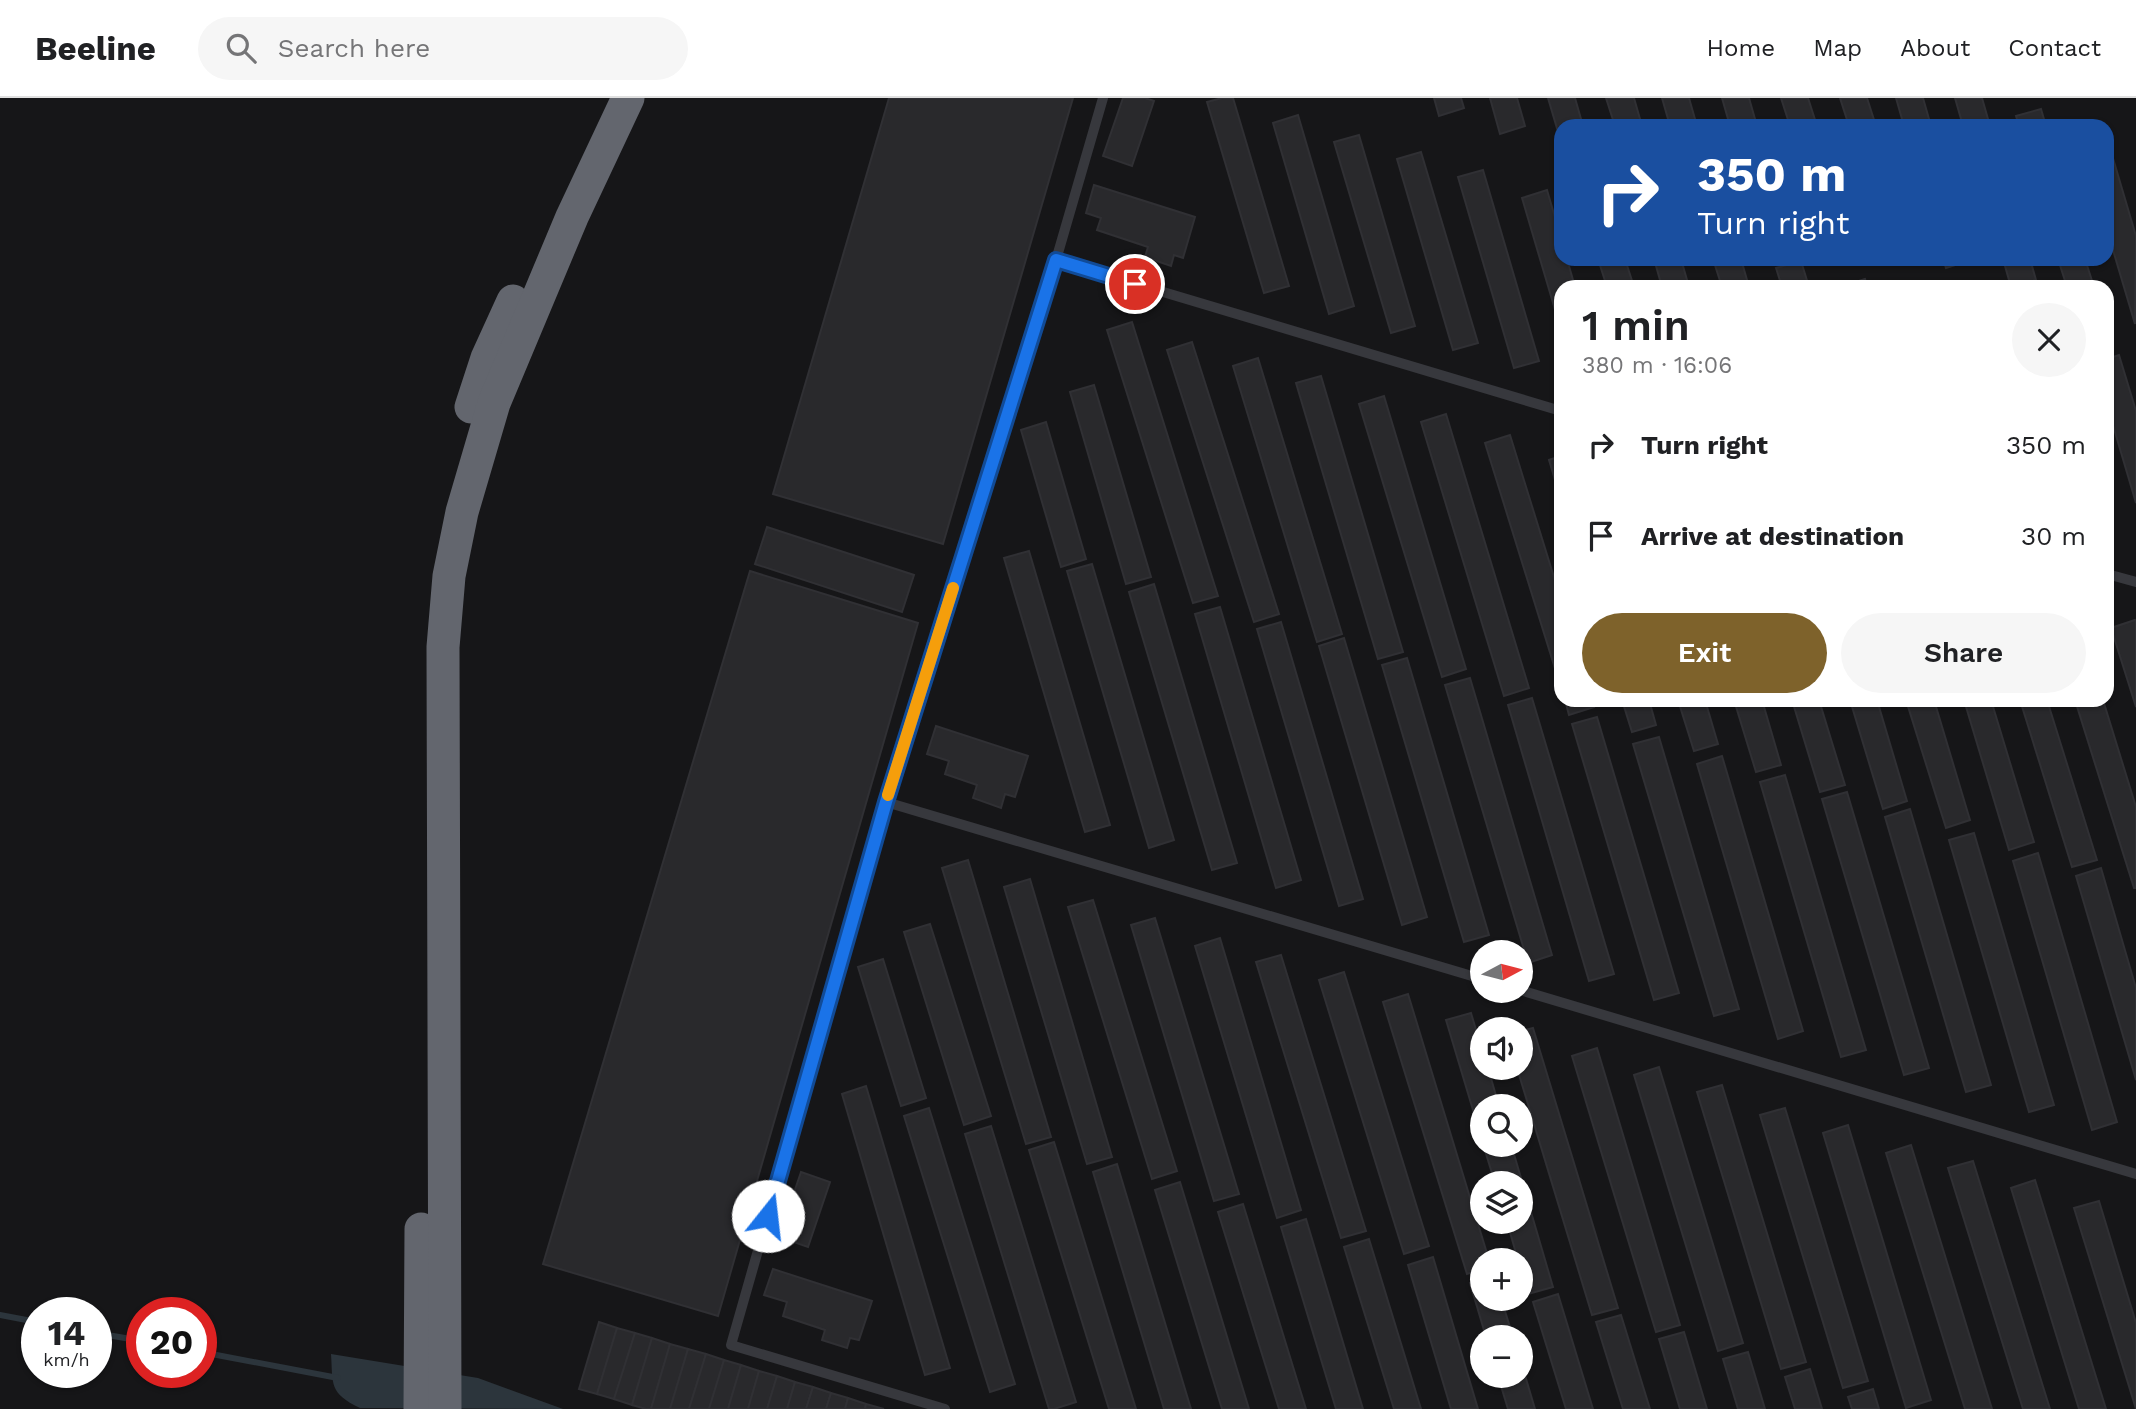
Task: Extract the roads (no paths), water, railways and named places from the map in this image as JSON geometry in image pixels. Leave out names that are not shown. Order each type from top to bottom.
[{"type":"highway","points":[[445,1409],[433,1335],[421,684],[430,577],[458,448],[487,358],[605,98]]},
{"type":"highway","points":[[420,1409],[433,1335],[443,647],[449,576],[462,512],[494,403],[572,217],[628,98]]},
{"type":"lane","points":[[945,1409],[732,1345],[886,802],[1056,260],[1103,98]]},
{"type":"lane","points":[[1056,260],[1554,409]]},
{"type":"lane","points":[[2114,576],[2136,582]]},
{"type":"lane","points":[[886,802],[1470,975]]},
{"type":"lane","points":[[1533,994],[2136,1174]]},
{"type":"waterway","points":[[0,1315],[21,1319]]},
{"type":"waterway","points":[[112,1336],[126,1338]]},
{"type":"waterway","points":[[217,1355],[338,1378]]}]
